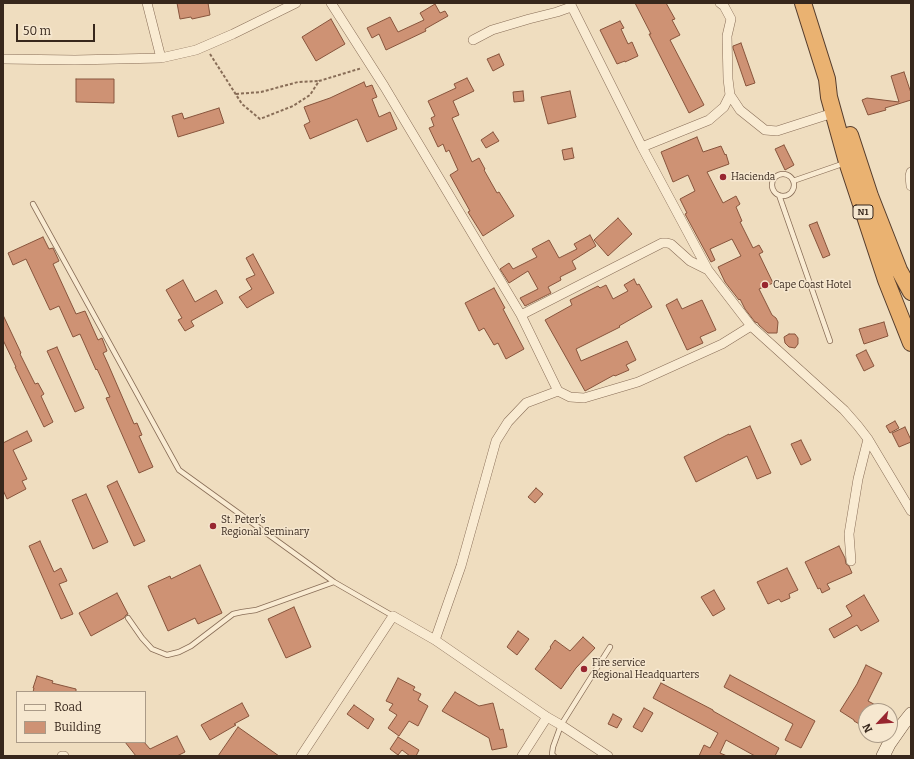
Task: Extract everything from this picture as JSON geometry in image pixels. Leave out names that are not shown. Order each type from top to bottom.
[{"type":"highway","name":"N1","points":[[802,3],[827,79],[829,97],[847,162],[886,280],[911,342]]},
{"type":"highway","name":"N1","points":[[827,79],[837,95],[870,196],[899,270],[911,292]]},
{"type":"main road","points":[[883,756],[902,724],[911,714]]},
{"type":"street","points":[[147,3],[161,58]]},
{"type":"street","points":[[3,59],[75,60],[161,58],[196,50],[233,34],[296,3]]},
{"type":"street","points":[[331,3],[371,65],[521,315],[558,391],[570,397],[584,398],[638,382],[722,344],[751,326]]},
{"type":"street","points":[[720,3],[724,6],[731,19],[727,36],[728,80],[730,95],[740,110],[765,130],[777,131],[833,113]]},
{"type":"street","points":[[473,40],[492,30],[557,12],[571,5],[642,147],[708,270],[751,326],[844,410],[868,439],[911,511]]},
{"type":"street","points":[[642,147],[709,120],[724,107],[730,95]]},
{"type":"street","points":[[911,172],[911,186]]},
{"type":"street","points":[[521,315],[662,243],[671,244],[690,261],[708,270]]},
{"type":"street","points":[[435,640],[461,566],[496,441],[508,422],[526,403],[558,391]]},
{"type":"street","points":[[851,561],[849,534],[858,479],[868,439]]},
{"type":"street","points":[[301,756],[393,616],[435,640],[547,717],[608,756]]},
{"type":"street","points":[[522,756],[547,717]]},
{"type":"lane","points":[[793,181],[847,162]]},
{"type":"lane","points":[[779,175],[787,175],[793,181],[793,189],[787,195],[783,196],[775,193],[772,185],[775,178],[779,175]]},
{"type":"lane","points":[[779,195],[830,341]]},
{"type":"lane","points":[[33,204],[179,470],[334,582],[393,616]]},
{"type":"lane","points":[[128,618],[152,649],[167,655],[179,652],[191,646],[233,614],[256,610],[334,582]]},
{"type":"lane","points":[[551,755],[561,725],[610,647]]},
{"type":"path","points":[[196,50],[210,53],[242,104],[260,119],[293,106],[310,95],[319,81]]},
{"type":"path","points":[[236,94],[261,92],[298,82],[319,81],[371,65]]},
{"type":"building","points":[[177,3],[208,3],[210,15],[192,19],[191,17],[180,19]]},
{"type":"building","points":[[635,3],[666,3],[675,19],[672,20],[680,35],[670,40],[704,105],[689,113]]},
{"type":"building","points":[[435,4],[440,13],[445,11],[448,16],[425,29],[426,31],[386,50],[379,34],[372,38],[367,28],[390,17],[398,32],[424,20],[420,13]]},
{"type":"building","points":[[331,19],[345,44],[316,61],[302,37]]},
{"type":"building","points":[[620,21],[624,28],[621,29],[628,44],[632,42],[638,56],[617,64],[600,30]]},
{"type":"building","points":[[741,43],[755,83],[746,86],[733,48],[733,46]]},
{"type":"building","points":[[499,54],[504,65],[493,71],[487,59]]},
{"type":"building","points":[[904,72],[911,93],[911,100],[885,108],[886,110],[868,115],[862,100],[867,98],[899,102],[891,76]]},
{"type":"building","points":[[467,78],[474,91],[453,101],[459,115],[452,118],[472,162],[479,158],[497,193],[499,192],[514,216],[483,236],[468,212],[470,211],[450,175],[458,170],[449,150],[446,152],[443,144],[438,147],[429,128],[434,126],[431,118],[435,116],[428,101],[456,88],[454,84]]},
{"type":"building","points":[[76,79],[114,79],[114,103],[76,102]]},
{"type":"building","points":[[364,82],[366,87],[372,85],[377,97],[372,99],[379,117],[390,112],[397,129],[367,142],[357,119],[310,139],[304,125],[310,122],[304,107],[330,98]]},
{"type":"building","points":[[523,91],[524,101],[514,102],[513,92]]},
{"type":"building","points":[[570,91],[576,117],[548,124],[541,97]]},
{"type":"building","points":[[219,108],[224,123],[178,137],[172,116],[182,113],[184,119]]},
{"type":"building","points":[[493,132],[499,141],[486,148],[481,140]]},
{"type":"building","points":[[697,137],[703,152],[721,146],[725,155],[726,154],[729,164],[707,172],[723,203],[736,196],[740,204],[736,207],[742,221],[740,222],[753,248],[759,245],[763,252],[759,254],[773,283],[759,289],[772,315],[778,322],[777,333],[768,333],[755,322],[745,309],[740,299],[739,300],[725,282],[718,267],[741,256],[732,239],[710,249],[715,260],[711,262],[685,214],[687,213],[680,199],[695,191],[688,175],[673,182],[661,152]]},
{"type":"building","points":[[784,145],[794,165],[785,170],[775,149]]},
{"type":"building","points":[[572,148],[574,158],[564,160],[562,150]]},
{"type":"building","points":[[618,218],[632,234],[608,256],[594,240]]},
{"type":"building","points":[[817,222],[830,255],[823,258],[809,225]]},
{"type":"building","points":[[590,235],[596,246],[572,261],[576,269],[560,277],[561,280],[548,287],[551,293],[525,306],[520,298],[538,289],[528,271],[509,283],[500,269],[509,263],[513,269],[537,257],[532,249],[549,240],[559,258],[577,249],[574,244]]},
{"type":"building","points":[[43,237],[49,249],[53,248],[59,261],[53,264],[76,314],[85,311],[98,340],[102,338],[107,351],[103,353],[134,424],[137,423],[142,435],[139,436],[153,467],[139,473],[106,398],[110,397],[80,334],[73,337],[59,306],[50,310],[26,259],[13,265],[8,253]]},
{"type":"building","points":[[253,254],[274,293],[247,308],[239,297],[252,289],[246,279],[255,275],[246,258]]},
{"type":"building","points":[[634,279],[637,285],[639,284],[652,307],[619,326],[620,327],[576,349],[581,361],[627,341],[636,360],[626,365],[629,370],[615,376],[614,375],[585,391],[545,320],[572,305],[570,300],[598,286],[600,288],[606,285],[613,299],[628,291],[624,285]]},
{"type":"building","points":[[183,280],[195,302],[216,290],[223,303],[191,321],[194,326],[185,331],[178,320],[182,318],[166,290]]},
{"type":"building","points":[[494,288],[524,349],[506,359],[498,343],[494,345],[484,328],[479,331],[465,303]]},
{"type":"building","points":[[677,299],[682,309],[702,300],[716,330],[700,337],[703,343],[687,350],[666,305]]},
{"type":"building","points":[[3,315],[35,384],[38,383],[44,394],[41,396],[53,422],[44,427],[3,340]]},
{"type":"building","points":[[884,322],[888,336],[864,344],[859,329]]},
{"type":"building","points":[[789,334],[795,334],[798,338],[798,344],[795,348],[789,347],[785,343],[784,337]]},
{"type":"building","points":[[57,347],[84,408],[75,412],[47,351]]},
{"type":"building","points":[[866,350],[874,366],[864,371],[856,355]]},
{"type":"building","points":[[895,421],[899,428],[890,433],[886,426]]},
{"type":"building","points":[[750,426],[771,473],[757,479],[747,456],[696,482],[684,457],[729,434]]},
{"type":"building","points":[[905,427],[911,442],[899,447],[892,433]]},
{"type":"building","points":[[27,431],[32,441],[13,450],[27,479],[22,481],[26,489],[7,499],[3,490],[3,443]]},
{"type":"building","points":[[801,440],[811,460],[801,465],[791,444]]},
{"type":"building","points":[[117,481],[145,541],[134,546],[107,486]]},
{"type":"building","points":[[536,488],[543,494],[535,503],[528,497]]},
{"type":"building","points":[[86,494],[108,542],[93,549],[72,500]]},
{"type":"building","points":[[40,541],[54,572],[61,568],[67,581],[59,584],[73,614],[61,619],[29,546]]},
{"type":"building","points":[[839,546],[845,558],[846,564],[849,566],[852,573],[827,584],[830,589],[822,593],[820,588],[818,589],[805,562]]},
{"type":"building","points":[[200,565],[222,613],[198,624],[195,618],[168,631],[148,586],[170,576],[171,579]]},
{"type":"building","points":[[787,568],[798,590],[789,594],[790,598],[781,602],[779,599],[768,604],[757,582]]},
{"type":"building","points":[[714,590],[725,609],[713,616],[701,597]]},
{"type":"building","points":[[117,593],[128,614],[124,618],[91,636],[79,613]]},
{"type":"building","points":[[864,595],[879,621],[861,631],[857,625],[834,638],[829,629],[852,616],[846,606]]},
{"type":"building","points":[[294,607],[311,647],[286,658],[268,619]]},
{"type":"building","points":[[518,631],[529,639],[517,655],[507,647]]},
{"type":"building","points":[[583,637],[595,648],[576,668],[561,689],[535,669],[551,648],[550,647],[555,640],[570,651]]},
{"type":"building","points":[[866,665],[882,673],[868,701],[872,703],[858,703],[858,723],[840,711],[857,684]]},
{"type":"building","points":[[730,675],[815,721],[801,748],[785,740],[793,724],[724,687]]},
{"type":"building","points":[[37,676],[53,681],[52,683],[76,689],[76,691],[33,691]]},
{"type":"building","points":[[398,678],[415,687],[413,690],[421,694],[418,700],[428,706],[418,726],[409,721],[399,736],[388,728],[397,715],[389,710],[393,704],[386,701]]},
{"type":"building","points":[[661,683],[713,710],[779,748],[775,756],[755,756],[726,740],[720,753],[727,756],[699,756],[704,745],[710,748],[718,733],[653,698]]},
{"type":"building","points":[[455,692],[479,706],[493,703],[500,730],[503,729],[507,747],[492,750],[489,738],[442,711]]},
{"type":"building","points":[[242,703],[249,716],[210,740],[201,725]]},
{"type":"building","points":[[354,705],[374,719],[368,729],[347,714]]},
{"type":"building","points":[[644,708],[653,713],[642,732],[633,727]]},
{"type":"building","points":[[613,714],[622,719],[617,728],[608,724]]},
{"type":"building","points":[[238,727],[279,756],[218,756]]},
{"type":"building","points":[[177,736],[185,752],[177,756],[136,756],[126,743],[145,743],[150,749]]},
{"type":"building","points":[[398,737],[419,750],[416,756],[410,756],[402,750],[398,755],[390,749]]},
{"type":"place","name":"Hacienda","points":[[723,177]]},
{"type":"place","name":"Cape Coast Hotel","points":[[765,285]]},
{"type":"place","name":"St. Peter’s Regional Seminary","points":[[213,526]]},
{"type":"place","name":"Fire service Regional Headquarters","points":[[584,669]]}]
